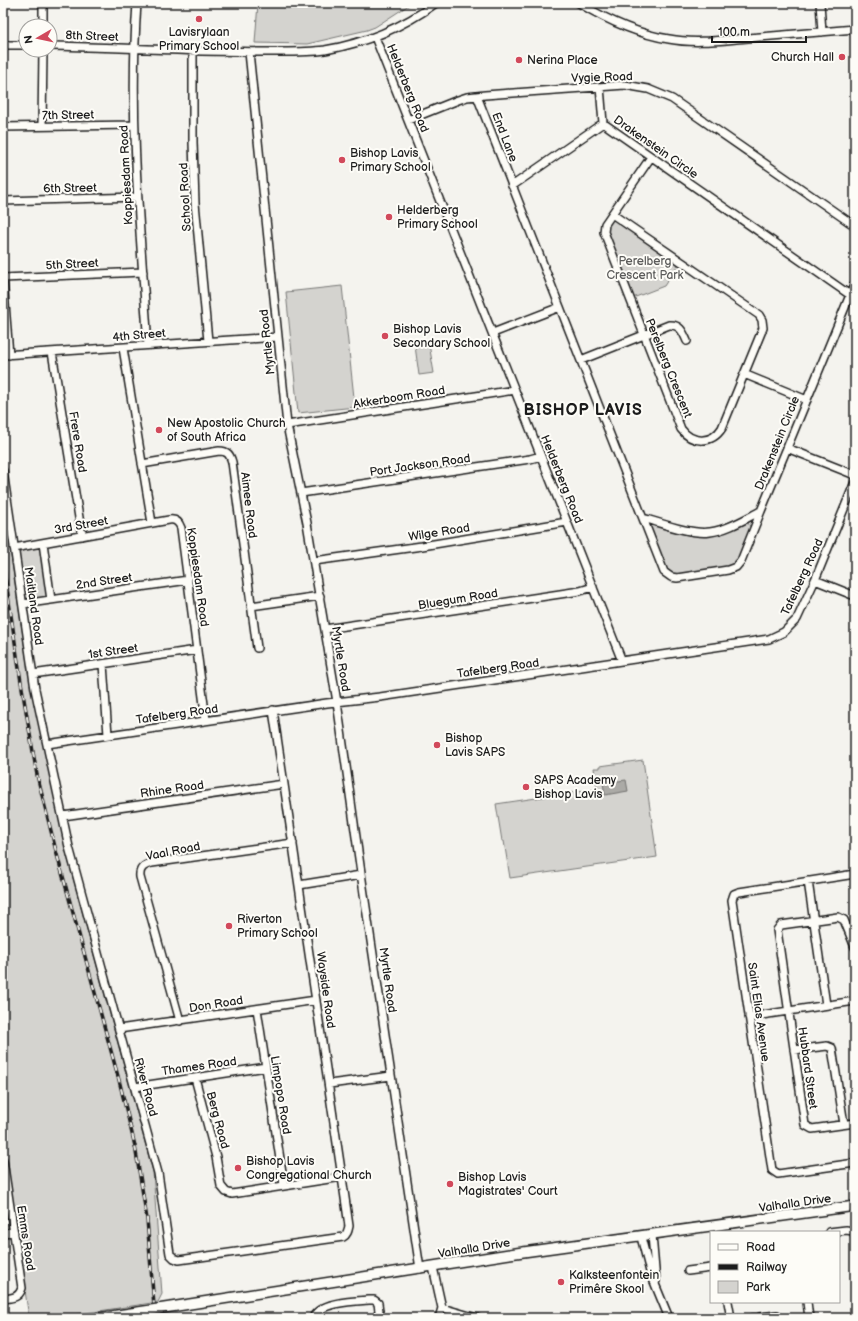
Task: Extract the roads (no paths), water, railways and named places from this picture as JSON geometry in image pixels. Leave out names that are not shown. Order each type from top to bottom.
[{"type":"main road","name":"Valhalla Drive","points":[[97,1318],[516,1253],[641,1237],[855,1206]]},
{"type":"street","points":[[43,3],[43,18]]},
{"type":"street","name":"Koppiesdam Road","points":[[137,3],[134,48],[134,125],[137,197],[148,345]]},
{"type":"street","name":"8th Street","points":[[58,46],[249,52],[297,52],[324,50],[375,37],[411,20],[436,3]]},
{"type":"street","points":[[579,3],[608,20],[622,26],[650,35],[669,39],[705,41],[855,29]]},
{"type":"street","points":[[820,3],[822,32]]},
{"type":"street","name":"Helderberg Road","points":[[375,37],[622,661]]},
{"type":"street","points":[[3,44],[18,45]]},
{"type":"street","name":"School Road","points":[[193,50],[193,142],[195,203],[208,341]]},
{"type":"street","name":"Myrtle Road","points":[[249,52],[287,425],[314,561],[337,702],[361,875],[420,1269]]},
{"type":"street","points":[[42,126],[43,58]]},
{"type":"street","name":"Vygie Road","points":[[408,120],[458,100],[477,96],[625,85],[653,91],[672,99],[855,226]]},
{"type":"street","points":[[600,87],[602,123]]},
{"type":"street","name":"End Lane","points":[[477,96],[512,186]]},
{"type":"street","name":"Drakenstein Circle","points":[[602,123],[850,295],[741,562],[736,567],[728,570],[677,578],[671,577],[664,572],[512,186],[602,123]]},
{"type":"street","name":"7th Street","points":[[3,127],[134,125]]},
{"type":"street","points":[[612,214],[651,157]]},
{"type":"street","name":"6th Street","points":[[3,201],[137,197]]},
{"type":"street","name":"Perelberg Crescent","points":[[612,214],[761,318],[763,328],[720,432],[713,438],[705,440],[691,438],[681,429],[644,335],[604,232],[605,224],[612,214]]},
{"type":"street","name":"5th Street","points":[[3,278],[143,272]]},
{"type":"street","points":[[3,278],[6,355]]},
{"type":"street","points":[[850,295],[855,283]]},
{"type":"street","points":[[493,333],[560,307]]},
{"type":"street","points":[[580,360],[672,324],[680,328],[687,341]]},
{"type":"street","name":"4th Street","points":[[6,355],[208,341],[278,338]]},
{"type":"street","points":[[123,348],[152,523]]},
{"type":"street","name":"Frere Road","points":[[52,352],[82,536]]},
{"type":"street","points":[[744,374],[807,400]]},
{"type":"street","name":"Akkerboom Road","points":[[287,425],[515,390]]},
{"type":"street","points":[[787,448],[855,475]]},
{"type":"street","name":"Aimee Road","points":[[142,464],[219,451],[227,452],[230,456],[257,648]]},
{"type":"street","name":"Port Jackson Road","points":[[301,493],[530,459],[541,456]]},
{"type":"street","name":"Maitland Road","points":[[3,471],[33,674],[47,744]]},
{"type":"street","name":"Tafelberg Road","points":[[47,744],[769,639],[777,636],[792,625],[797,619],[815,580],[855,482]]},
{"type":"street","points":[[643,518],[695,532],[706,533],[719,530],[761,512]]},
{"type":"street","name":"Koppiesdam Road","points":[[152,523],[171,520],[176,521],[180,525],[206,720]]},
{"type":"street","name":"Wilge Road","points":[[314,561],[422,546],[567,522]]},
{"type":"street","name":"3rd Street","points":[[14,548],[152,523]]},
{"type":"street","points":[[43,543],[51,600]]},
{"type":"street","name":"2nd Street","points":[[23,604],[188,580]]},
{"type":"street","points":[[815,580],[855,596]]},
{"type":"street","name":"Bluegum Road","points":[[325,629],[572,592],[593,587]]},
{"type":"street","points":[[251,606],[320,596]]},
{"type":"street","name":"1st Street","points":[[33,674],[197,650]]},
{"type":"street","points":[[103,664],[108,735]]},
{"type":"street","name":"Wayside Road","points":[[273,710],[349,1226]]},
{"type":"street","name":"River Road","points":[[47,744],[69,847],[158,1173],[170,1250],[174,1258],[183,1261],[343,1237],[347,1234],[349,1226]]},
{"type":"street","name":"Rhine Road","points":[[63,816],[284,784]]},
{"type":"street","name":"Vaal Road","points":[[180,1021],[140,877],[141,869],[152,863],[293,843]]},
{"type":"street","name":"Saint Elias Avenue","points":[[855,874],[739,892],[735,893],[732,900],[771,1168],[773,1172],[778,1174],[855,1163]]},
{"type":"street","points":[[299,885],[361,875]]},
{"type":"street","points":[[808,881],[826,1005]]},
{"type":"street","name":"Hubbard Street","points":[[844,1124],[812,1129],[808,1128],[805,1123],[777,930],[781,925],[838,917],[842,919],[855,947]]},
{"type":"street","name":"Don Road","points":[[119,1029],[316,1000]]},
{"type":"street","points":[[749,1017],[855,1001]]},
{"type":"street","name":"Limpopo Road","points":[[257,1009],[284,1185]]},
{"type":"street","points":[[794,1050],[827,1046],[832,1048],[844,1124],[855,1123]]},
{"type":"street","name":"Thames Road","points":[[135,1086],[266,1067]]},
{"type":"street","points":[[329,1084],[391,1076]]},
{"type":"street","name":"Berg Road","points":[[195,1078],[223,1189],[232,1194],[342,1177]]},
{"type":"street","name":"Emms Road","points":[[3,1160],[22,1285],[19,1295],[3,1299]]},
{"type":"street","points":[[839,1231],[849,1230],[853,1232],[855,1236]]},
{"type":"street","points":[[3,1233],[14,1232]]},
{"type":"street","points":[[652,1235],[656,1289]]},
{"type":"street","points":[[641,1237],[650,1272],[669,1318]]},
{"type":"street","points":[[433,1267],[442,1308],[439,1318]]},
{"type":"street","points":[[688,1271],[710,1268]]},
{"type":"street","points":[[313,1318],[316,1312],[325,1306],[370,1300],[374,1300],[378,1303],[379,1311],[377,1318]]},
{"type":"street","points":[[728,1303],[731,1318]]},
{"type":"street","points":[[807,1303],[809,1318]]},
{"type":"street","points":[[442,1308],[476,1318]]},
{"type":"street","points":[[758,1318],[777,1315]]},
{"type":"railway","points":[[3,562],[37,775],[56,851],[119,1080],[135,1146],[147,1219],[155,1318]]},
{"type":"place","name":"Lavisrylaan Primary School","points":[[199,19]]},
{"type":"place","name":"Church Hall","points":[[842,57]]},
{"type":"place","name":"Nerina Place","points":[[519,60]]},
{"type":"place","name":"Bishop Lavis Primary School","points":[[342,160]]},
{"type":"place","name":"Helderberg Primary School","points":[[389,217]]},
{"type":"place","name":"Bishop Lavis Secondary School","points":[[385,336]]},
{"type":"place","name":"New Apostolic Church of South Africa","points":[[159,430]]},
{"type":"place","name":"Bishop Lavis SAPS","points":[[437,745]]},
{"type":"place","name":"SAPS Academy Bishop Lavis","points":[[526,787]]},
{"type":"place","name":"Riverton Primary School","points":[[229,926]]},
{"type":"place","name":"Bishop Lavis Congregational Church","points":[[238,1168]]},
{"type":"place","name":"Bishop Lavis Magistrates' Court","points":[[450,1184]]},
{"type":"place","name":"Kalksteenfontein Primêre Skool","points":[[561,1282]]},
{"type":"district","name":"BISHOP LAVIS","points":[[583,409]]},
{"type":"park label","name":"Perelberg Crescent Park","points":[[645,268]]}]
